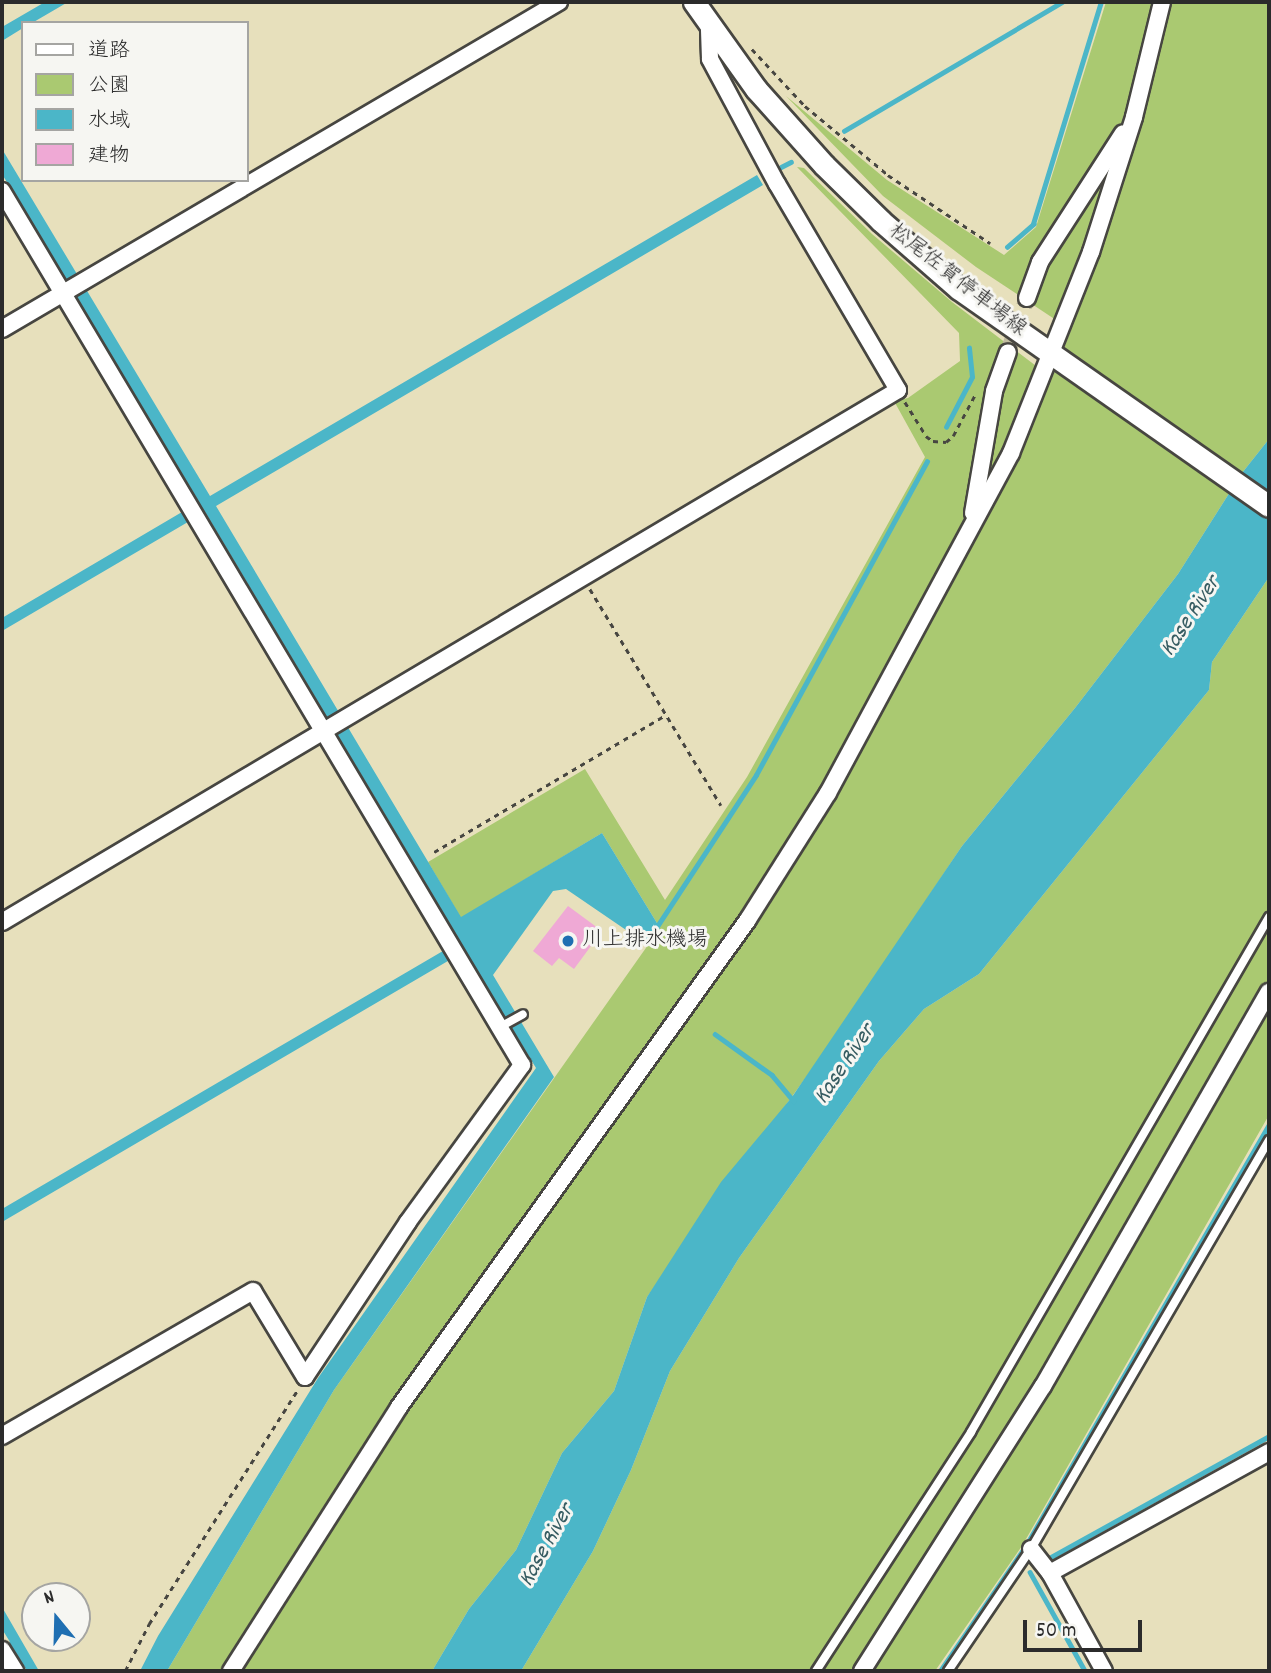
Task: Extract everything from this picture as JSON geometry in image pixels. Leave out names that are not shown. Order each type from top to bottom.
[{"type":"main road","name":"松尾佐賀停車場線","points":[[694,2],[756,89],[824,165],[881,222],[959,289],[1269,506]]},
{"type":"street","points":[[2,329],[559,2]]},
{"type":"street","points":[[231,1671],[399,1407],[747,920],[828,793],[1011,453],[1091,252],[1134,117],[1162,2]]},
{"type":"street","points":[[2,922],[898,390],[776,184],[710,60],[709,23]]},
{"type":"street","points":[[1027,298],[1040,262],[1134,117]]},
{"type":"street","points":[[2,191],[522,1065],[408,1222],[305,1377],[253,1291],[2,1436]]},
{"type":"street","points":[[971,525],[994,391],[1008,352]]},
{"type":"street","points":[[862,1671],[1043,1386],[1269,992]]},
{"type":"street","points":[[1050,1573],[1269,1452]]},
{"type":"street","points":[[1031,1549],[1050,1573],[1104,1671]]},
{"type":"lane","points":[[817,1671],[971,1432],[1269,918]]},
{"type":"lane","points":[[500,1027],[523,1014]]},
{"type":"lane","points":[[948,1671],[1031,1549],[1269,1140]]},
{"type":"path","points":[[747,44],[805,106],[888,176],[990,243]]},
{"type":"path","points":[[898,390],[926,436],[933,441],[946,442],[953,436],[978,390]]},
{"type":"path","points":[[583,577],[721,805]]},
{"type":"path","points":[[434,852],[666,715]]},
{"type":"path","points":[[125,1671],[149,1624],[305,1377]]},
{"type":"green space","points":[[1106,2],[1269,2],[1269,439],[1242,473],[1178,574],[1075,708],[962,846],[835,1037],[647,1297],[614,1391],[562,1453],[516,1550],[469,1609],[432,1671],[167,1671],[334,1390],[660,928],[602,833],[461,918],[428,862],[585,769],[665,900],[747,777],[925,457],[894,401],[908,398],[960,361],[959,333],[797,167],[804,168],[872,234],[952,302],[1052,378],[1071,330],[976,267],[883,196],[786,96],[887,180],[1004,255],[1036,227]]},
{"type":"green space","points":[[1269,577],[1269,1115],[1022,1546],[935,1671],[521,1671],[593,1551],[631,1470],[670,1371],[739,1258],[879,1061],[924,1009],[979,974],[1209,690],[1212,662]]},
{"type":"water","points":[[45,2],[68,2],[35,21],[21,21],[21,29],[2,41],[2,27]]},
{"type":"water","points":[[2,149],[210,496],[757,175],[763,185],[216,506],[461,917],[602,833],[660,928],[648,945],[566,889],[553,891],[493,975],[554,1077],[334,1390],[167,1671],[140,1671],[158,1636],[318,1378],[536,1068],[465,951],[2,1222],[2,1209],[460,941],[205,512],[2,631],[2,618],[199,502],[2,174]]},
{"type":"water","name":"Kase River","points":[[1269,439],[1269,577],[1212,662],[1209,690],[979,974],[924,1009],[879,1061],[739,1258],[670,1371],[631,1470],[593,1551],[521,1671],[432,1671],[469,1609],[516,1550],[562,1453],[614,1391],[647,1297],[721,1182],[792,1097],[962,846],[1075,708],[1178,574],[1242,473]]},
{"type":"water","points":[[2,1607],[21,1640],[21,1652],[28,1652],[39,1671],[27,1671],[14,1650],[2,1657],[2,1647],[10,1642],[2,1629]]},
{"type":"building","name":"川上排水機場","points":[[568,906],[602,931],[574,969],[559,958],[552,966],[533,951]]},
{"type":"waterway","points":[[844,131],[1062,2]]},
{"type":"waterway","points":[[1007,247],[1033,224],[1101,2]]},
{"type":"waterway","points":[[781,167],[791,162]]},
{"type":"waterway","points":[[946,427],[972,377],[969,348]]},
{"type":"waterway","points":[[658,925],[756,775],[927,462]]},
{"type":"waterway","points":[[715,1034],[772,1075],[794,1101]]},
{"type":"waterway","points":[[940,1671],[1025,1547],[1269,1125]]},
{"type":"waterway","points":[[1051,1557],[1269,1436]]},
{"type":"waterway","points":[[1030,1572],[1085,1671]]},
{"type":"tunnel","points":[[1008,352],[1027,298]]},
{"type":"place","name":"川上排水機場","points":[[568,941]]}]
